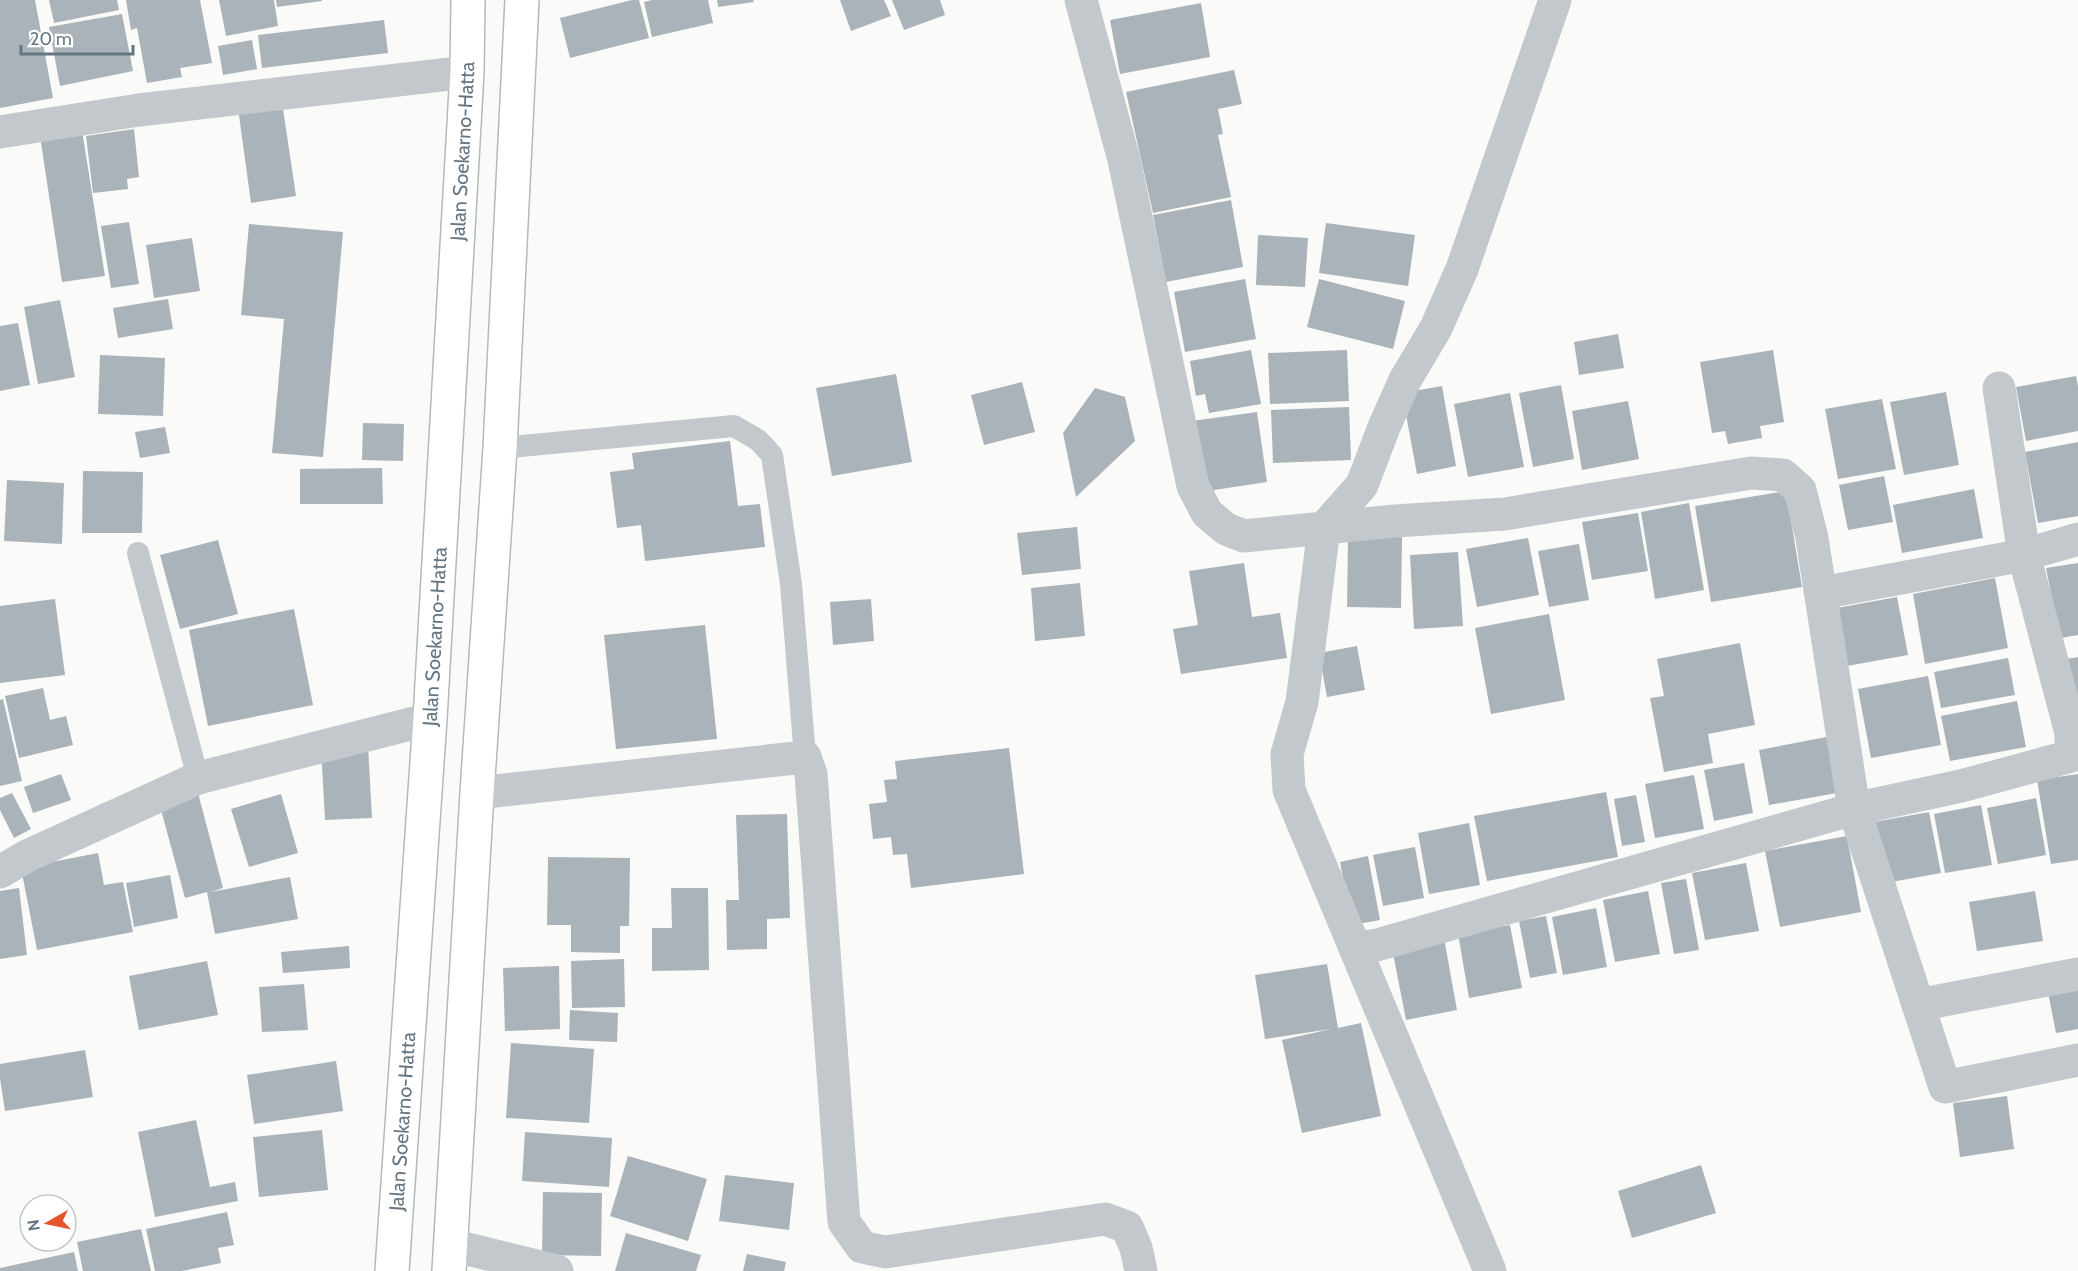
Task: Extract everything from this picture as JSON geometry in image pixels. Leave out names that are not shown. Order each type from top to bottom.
[{"type":"highway","name":"Jalan Soekarno-Hatta","points":[[392,1271],[430,719],[467,72],[468,0]]},
{"type":"highway","points":[[450,1258],[500,448],[522,0]]},
{"type":"street","points":[[1081,0],[1124,160],[1193,486],[1207,513],[1226,529],[1244,536],[1395,521],[1505,514],[1751,473],[1783,475],[1800,490],[1812,538],[1854,809],[1945,1087],[2078,1060]]},
{"type":"street","points":[[1490,1271],[1288,790],[1287,754],[1302,702],[1324,528],[1362,485],[1405,380],[1436,328],[1462,269],[1556,0]]},
{"type":"street","points":[[0,132],[140,110],[467,72]]},
{"type":"street","points":[[1354,948],[1377,945],[1854,809],[1961,786],[2074,755],[2071,732],[2024,555],[1999,388]]},
{"type":"street","points":[[1821,593],[2024,555],[2078,539]]},
{"type":"street","points":[[0,872],[27,856],[198,778],[430,719]]},
{"type":"street","points":[[477,794],[806,757],[811,774],[844,1222],[862,1247],[885,1252],[1105,1219],[1127,1227],[1136,1248],[1141,1271]]},
{"type":"street","points":[[1918,1005],[2078,974]]},
{"type":"street","points":[[450,1258],[557,1271]]},
{"type":"lane","points":[[500,448],[734,426],[758,440],[772,455],[777,479],[791,584],[806,757]]},
{"type":"lane","points":[[138,553],[198,778]]},
{"type":"building","points":[[0,0],[35,0],[53,98],[0,108]]},
{"type":"building","points":[[49,0],[117,0],[119,10],[54,23]]},
{"type":"building","points":[[126,0],[200,0],[212,63],[180,68],[182,77],[147,83],[137,28],[131,30]]},
{"type":"building","points":[[219,0],[274,0],[278,26],[226,36]]},
{"type":"building","points":[[276,0],[322,0],[322,1],[277,7]]},
{"type":"building","points":[[639,0],[649,38],[570,58],[560,18]]},
{"type":"building","points":[[708,0],[713,23],[652,37],[644,2]]},
{"type":"building","points":[[717,0],[753,0],[754,2],[718,7]]},
{"type":"building","points":[[840,0],[884,0],[891,16],[851,31]]},
{"type":"building","points":[[892,0],[940,0],[945,15],[904,30]]},
{"type":"building","points":[[1201,3],[1210,57],[1120,74],[1110,20]]},
{"type":"building","points":[[122,14],[133,71],[60,86],[49,27]]},
{"type":"building","points":[[384,20],[388,53],[262,68],[258,35]]},
{"type":"building","points":[[252,40],[257,69],[223,75],[218,46]]},
{"type":"building","points":[[1234,70],[1242,104],[1218,109],[1223,134],[1218,135],[1231,197],[1153,213],[1126,92]]},
{"type":"building","points":[[282,102],[296,196],[251,203],[238,108]]},
{"type":"building","points":[[134,129],[139,177],[127,179],[128,189],[93,193],[86,136]]},
{"type":"building","points":[[82,130],[105,276],[62,282],[40,136]]},
{"type":"building","points":[[1231,200],[1243,267],[1166,282],[1153,215]]},
{"type":"building","points":[[129,222],[139,284],[111,288],[101,226]]},
{"type":"building","points":[[1326,223],[1415,235],[1408,286],[1319,273]]},
{"type":"building","points":[[249,224],[343,232],[323,457],[272,453],[284,319],[241,315]]},
{"type":"building","points":[[1258,235],[1308,238],[1305,287],[1256,285]]},
{"type":"building","points":[[192,238],[200,291],[154,298],[146,245]]},
{"type":"building","points":[[1245,279],[1256,339],[1185,352],[1174,292]]},
{"type":"building","points":[[1319,279],[1405,301],[1393,349],[1307,327]]},
{"type":"building","points":[[168,299],[173,329],[118,338],[113,308]]},
{"type":"building","points":[[60,300],[75,377],[38,384],[24,307]]},
{"type":"building","points":[[18,323],[30,385],[0,391],[0,326]]},
{"type":"building","points":[[1618,334],[1624,368],[1579,375],[1574,342]]},
{"type":"building","points":[[1251,350],[1261,404],[1209,413],[1205,394],[1196,396],[1190,361]]},
{"type":"building","points":[[1347,350],[1349,401],[1270,404],[1268,353]]},
{"type":"building","points":[[1773,350],[1784,422],[1760,426],[1762,438],[1728,444],[1725,431],[1712,433],[1700,362]]},
{"type":"building","points":[[100,355],[165,358],[163,416],[98,414]]},
{"type":"building","points":[[896,374],[912,462],[832,476],[816,388]]},
{"type":"building","points":[[2076,376],[2078,431],[2026,441],[2016,387]]},
{"type":"building","points":[[1022,382],[1035,432],[984,445],[971,395]]},
{"type":"building","points":[[1561,385],[1574,459],[1533,467],[1519,393]]},
{"type":"building","points":[[1442,386],[1456,466],[1417,474],[1402,393]]},
{"type":"building","points":[[1095,388],[1125,397],[1135,441],[1076,497],[1063,433]]},
{"type":"building","points":[[1946,392],[1959,465],[1904,475],[1890,402]]},
{"type":"building","points":[[1510,393],[1524,467],[1468,477],[1454,404]]},
{"type":"building","points":[[1882,399],[1896,469],[1838,479],[1825,409]]},
{"type":"building","points":[[1628,401],[1639,459],[1582,470],[1572,411]]},
{"type":"building","points":[[1349,407],[1351,460],[1273,463],[1271,410]]},
{"type":"building","points":[[1257,412],[1267,482],[1201,492],[1192,421]]},
{"type":"building","points":[[363,423],[404,424],[403,461],[362,460]]},
{"type":"building","points":[[165,427],[170,453],[140,458],[135,432]]},
{"type":"building","points":[[730,441],[738,506],[760,504],[765,547],[645,561],[641,525],[617,528],[610,472],[634,469],[632,453]]},
{"type":"building","points":[[2078,442],[2078,516],[2038,523],[2025,452]]},
{"type":"building","points":[[382,468],[383,504],[300,504],[300,469]]},
{"type":"building","points":[[83,471],[143,472],[142,533],[82,533]]},
{"type":"building","points":[[1884,476],[1893,522],[1848,530],[1839,485]]},
{"type":"building","points":[[7,480],[64,483],[62,544],[4,541]]},
{"type":"building","points":[[1974,489],[1983,538],[1902,553],[1893,505]]},
{"type":"building","points":[[1786,491],[1802,587],[1711,602],[1695,506]]},
{"type":"building","points":[[1689,503],[1704,590],[1655,599],[1641,512]]},
{"type":"building","points":[[1638,513],[1648,571],[1592,580],[1582,522]]},
{"type":"building","points":[[1077,527],[1081,569],[1022,575],[1017,533]]},
{"type":"building","points":[[1348,537],[1402,537],[1401,608],[1347,607]]},
{"type":"building","points":[[1528,538],[1539,595],[1477,607],[1466,549]]},
{"type":"building","points":[[218,540],[238,614],[180,629],[160,555]]},
{"type":"building","points":[[1579,544],[1589,600],[1549,607],[1538,551]]},
{"type":"building","points":[[1458,552],[1463,626],[1414,629],[1410,555]]},
{"type":"building","points":[[1244,563],[1252,617],[1280,613],[1287,658],[1181,674],[1173,629],[1198,625],[1189,571]]},
{"type":"building","points":[[2078,563],[2078,635],[2060,638],[2046,568]]},
{"type":"building","points":[[1995,578],[2008,648],[1925,664],[1913,594]]},
{"type":"building","points":[[1080,583],[1085,636],[1035,641],[1031,588]]},
{"type":"building","points":[[1897,597],[1908,655],[1847,666],[1837,608]]},
{"type":"building","points":[[55,599],[65,675],[0,683],[0,606]]},
{"type":"building","points":[[871,599],[874,641],[833,645],[830,602]]},
{"type":"building","points":[[294,609],[313,705],[208,726],[189,630]]},
{"type":"building","points":[[1549,614],[1565,700],[1491,714],[1475,628]]},
{"type":"building","points":[[705,625],[717,739],[616,749],[604,635]]},
{"type":"building","points":[[1740,643],[1755,725],[1708,734],[1713,763],[1664,772],[1650,698],[1664,696],[1657,659]]},
{"type":"building","points":[[1357,646],[1365,690],[1327,697],[1319,653]]},
{"type":"building","points":[[2078,657],[2078,713],[2067,659]]},
{"type":"building","points":[[2008,658],[2015,695],[1941,708],[1934,672]]},
{"type":"building","points":[[1928,676],[1941,745],[1871,758],[1858,689]]},
{"type":"building","points":[[43,688],[50,720],[66,716],[73,745],[19,758],[5,696]]},
{"type":"building","points":[[3,699],[22,781],[0,786],[0,700]]},
{"type":"building","points":[[2017,701],[2026,747],[1950,761],[1941,716]]},
{"type":"building","points":[[1837,735],[1848,791],[1769,805],[1759,750]]},
{"type":"building","points":[[368,746],[372,818],[325,820],[321,748]]},
{"type":"building","points":[[1009,748],[1024,874],[911,888],[907,854],[893,855],[891,837],[873,839],[869,804],[887,802],[884,780],[897,779],[895,761]]},
{"type":"building","points":[[1744,763],[1753,813],[1714,821],[1704,770]]},
{"type":"building","points":[[61,774],[71,800],[33,813],[24,787]]},
{"type":"building","points":[[2078,774],[2078,860],[2051,864],[2037,780]]},
{"type":"building","points":[[1694,775],[1704,829],[1655,838],[1645,784]]},
{"type":"building","points":[[197,789],[223,888],[211,892],[290,877],[298,919],[215,934],[207,892],[185,898],[158,799]]},
{"type":"building","points":[[1606,792],[1618,857],[1487,881],[1474,816]]},
{"type":"building","points":[[12,793],[31,829],[14,838],[0,810],[0,798]]},
{"type":"building","points":[[281,794],[298,853],[249,867],[231,809]]},
{"type":"building","points":[[1636,795],[1645,842],[1622,846],[1614,799]]},
{"type":"building","points":[[2036,798],[2046,855],[1998,864],[1987,808]]},
{"type":"building","points":[[1981,805],[1992,865],[1945,873],[1934,814]]},
{"type":"building","points":[[1929,812],[1941,873],[1886,883],[1874,822]]},
{"type":"building","points":[[787,814],[790,918],[767,919],[767,949],[727,950],[726,900],[739,900],[736,815]]},
{"type":"building","points":[[1469,823],[1480,885],[1429,894],[1418,833]]},
{"type":"building","points":[[1847,836],[1861,912],[1780,927],[1765,851]]},
{"type":"building","points":[[1415,847],[1424,898],[1383,906],[1373,855]]},
{"type":"building","points":[[98,853],[104,885],[123,882],[133,932],[37,950],[21,868]]},
{"type":"building","points":[[1368,856],[1380,920],[1352,925],[1340,862]]},
{"type":"building","points":[[548,857],[630,858],[629,926],[620,926],[620,953],[571,952],[571,925],[547,925]]},
{"type":"building","points":[[1746,863],[1759,931],[1705,940],[1692,873]]},
{"type":"building","points":[[170,875],[178,918],[134,927],[126,883]]},
{"type":"building","points":[[1686,879],[1699,950],[1674,954],[1661,883]]},
{"type":"building","points":[[19,888],[27,955],[0,959],[0,891]]},
{"type":"building","points":[[671,888],[708,888],[709,970],[652,971],[652,928],[672,928]]},
{"type":"building","points":[[1648,891],[1660,954],[1615,962],[1603,900]]},
{"type":"building","points":[[2035,891],[2043,941],[1977,951],[1969,902]]},
{"type":"building","points":[[1596,908],[1607,967],[1563,975],[1552,917]]},
{"type":"building","points":[[1546,916],[1557,973],[1530,978],[1519,921]]},
{"type":"building","points":[[1510,925],[1522,988],[1469,998],[1458,934]]},
{"type":"building","points":[[1444,938],[1457,1010],[1406,1020],[1392,948]]},
{"type":"building","points":[[349,946],[350,968],[283,973],[281,952]]},
{"type":"building","points":[[624,959],[625,1007],[572,1008],[571,961]]},
{"type":"building","points":[[207,961],[218,1015],[139,1030],[129,976]]},
{"type":"building","points":[[1327,964],[1338,1028],[1361,1023],[1381,1116],[1302,1133],[1282,1040],[1331,1029],[1265,1039],[1255,975]]},
{"type":"building","points":[[559,966],[560,1029],[505,1031],[503,968]]},
{"type":"building","points":[[2078,981],[2078,1029],[2056,1033],[2047,987]]},
{"type":"building","points":[[304,984],[308,1030],[262,1032],[259,987]]},
{"type":"building","points":[[570,1010],[618,1013],[617,1042],[569,1040]]},
{"type":"building","points":[[511,1043],[594,1049],[589,1123],[506,1118]]},
{"type":"building","points":[[85,1050],[93,1097],[5,1111],[0,1064]]},
{"type":"building","points":[[336,1061],[343,1111],[254,1124],[247,1075]]},
{"type":"building","points":[[2007,1096],[2014,1149],[1960,1157],[1953,1103]]},
{"type":"building","points":[[196,1120],[210,1187],[235,1182],[238,1201],[155,1217],[138,1132]]},
{"type":"building","points":[[322,1130],[328,1190],[259,1197],[253,1137]]},
{"type":"building","points":[[525,1132],[612,1138],[609,1187],[522,1181]]},
{"type":"building","points":[[628,1156],[707,1179],[688,1241],[610,1216]]},
{"type":"building","points":[[1701,1165],[1716,1213],[1632,1238],[1618,1191]]},
{"type":"building","points":[[725,1175],[794,1183],[789,1230],[719,1221]]},
{"type":"building","points":[[543,1192],[602,1193],[601,1256],[542,1255]]},
{"type":"building","points":[[227,1212],[234,1245],[218,1248],[221,1263],[182,1271],[155,1271],[146,1229]]},
{"type":"building","points":[[141,1229],[151,1271],[83,1271],[78,1242]]},
{"type":"building","points":[[626,1233],[701,1255],[696,1271],[615,1271]]},
{"type":"building","points":[[74,1253],[78,1271],[0,1271],[0,1268]]},
{"type":"building","points":[[747,1254],[786,1262],[784,1271],[743,1271]]}]
